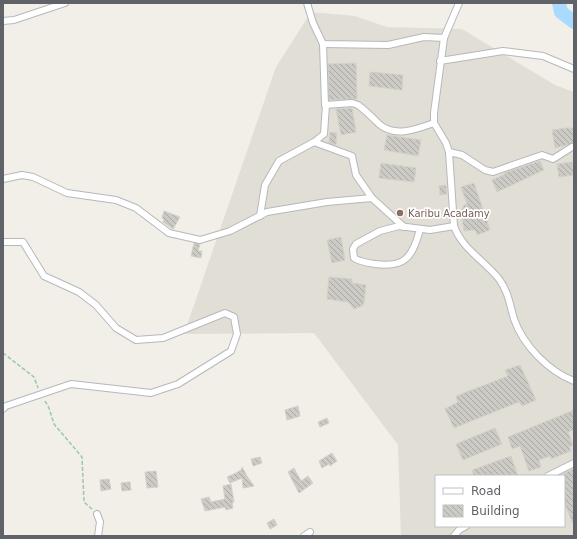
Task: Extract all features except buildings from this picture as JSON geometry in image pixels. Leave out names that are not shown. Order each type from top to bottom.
[{"type":"street","points":[[3,21],[14,20],[64,3]]},
{"type":"street","points":[[260,216],[265,185],[279,161],[314,142],[324,134],[326,105],[324,103],[323,44],[313,23],[307,3]]},
{"type":"street","points":[[459,3],[444,38],[440,61],[434,123],[446,143],[449,152],[454,226],[467,247],[499,280],[508,297],[515,320],[527,343],[552,368],[574,382]]},
{"type":"street","points":[[323,44],[388,45],[424,37],[444,38]]},
{"type":"street","points":[[440,61],[503,51],[543,56],[574,69]]},
{"type":"street","points":[[326,105],[352,103],[358,105],[386,129],[393,132],[417,129],[434,123]]},
{"type":"street","points":[[314,142],[352,156],[356,175],[372,198],[404,227]]},
{"type":"street","points":[[449,152],[462,155],[485,170],[493,172],[542,155],[553,159],[572,147]]},
{"type":"street","points":[[3,178],[22,175],[33,177],[67,193],[116,200],[136,208],[169,233],[200,240],[230,231],[267,212],[327,202],[372,198]]},
{"type":"street","points":[[420,229],[417,242],[410,253],[398,264],[388,266],[359,261],[354,258],[353,249],[356,244],[380,231],[391,227],[404,227],[430,230],[454,226]]},
{"type":"street","points":[[3,242],[23,242],[44,276],[79,292],[91,300],[116,328],[136,340],[163,338],[226,313],[234,317],[237,334],[231,351],[178,384],[151,393],[71,384],[6,406],[3,409]]},
{"type":"street","points":[[550,475],[574,463]]},
{"type":"street","points":[[98,514],[100,522],[98,536]]},
{"type":"street","points":[[454,536],[458,530],[464,527]]},
{"type":"street","points":[[304,536],[310,532]]},
{"type":"path","points":[[3,353],[34,377],[41,394],[50,408],[54,424],[82,456],[84,502],[98,514]]},
{"type":"shaded area","name":"Karibu Acadamy","points":[[311,12],[355,16],[387,27],[462,29],[555,85],[574,92],[574,536],[401,536],[398,445],[314,333],[184,334],[276,67]]},
{"type":"waterway","points":[[559,3],[561,12],[574,22]]},
{"type":"place","name":"Karibu Acadamy","points":[[400,213]]}]
